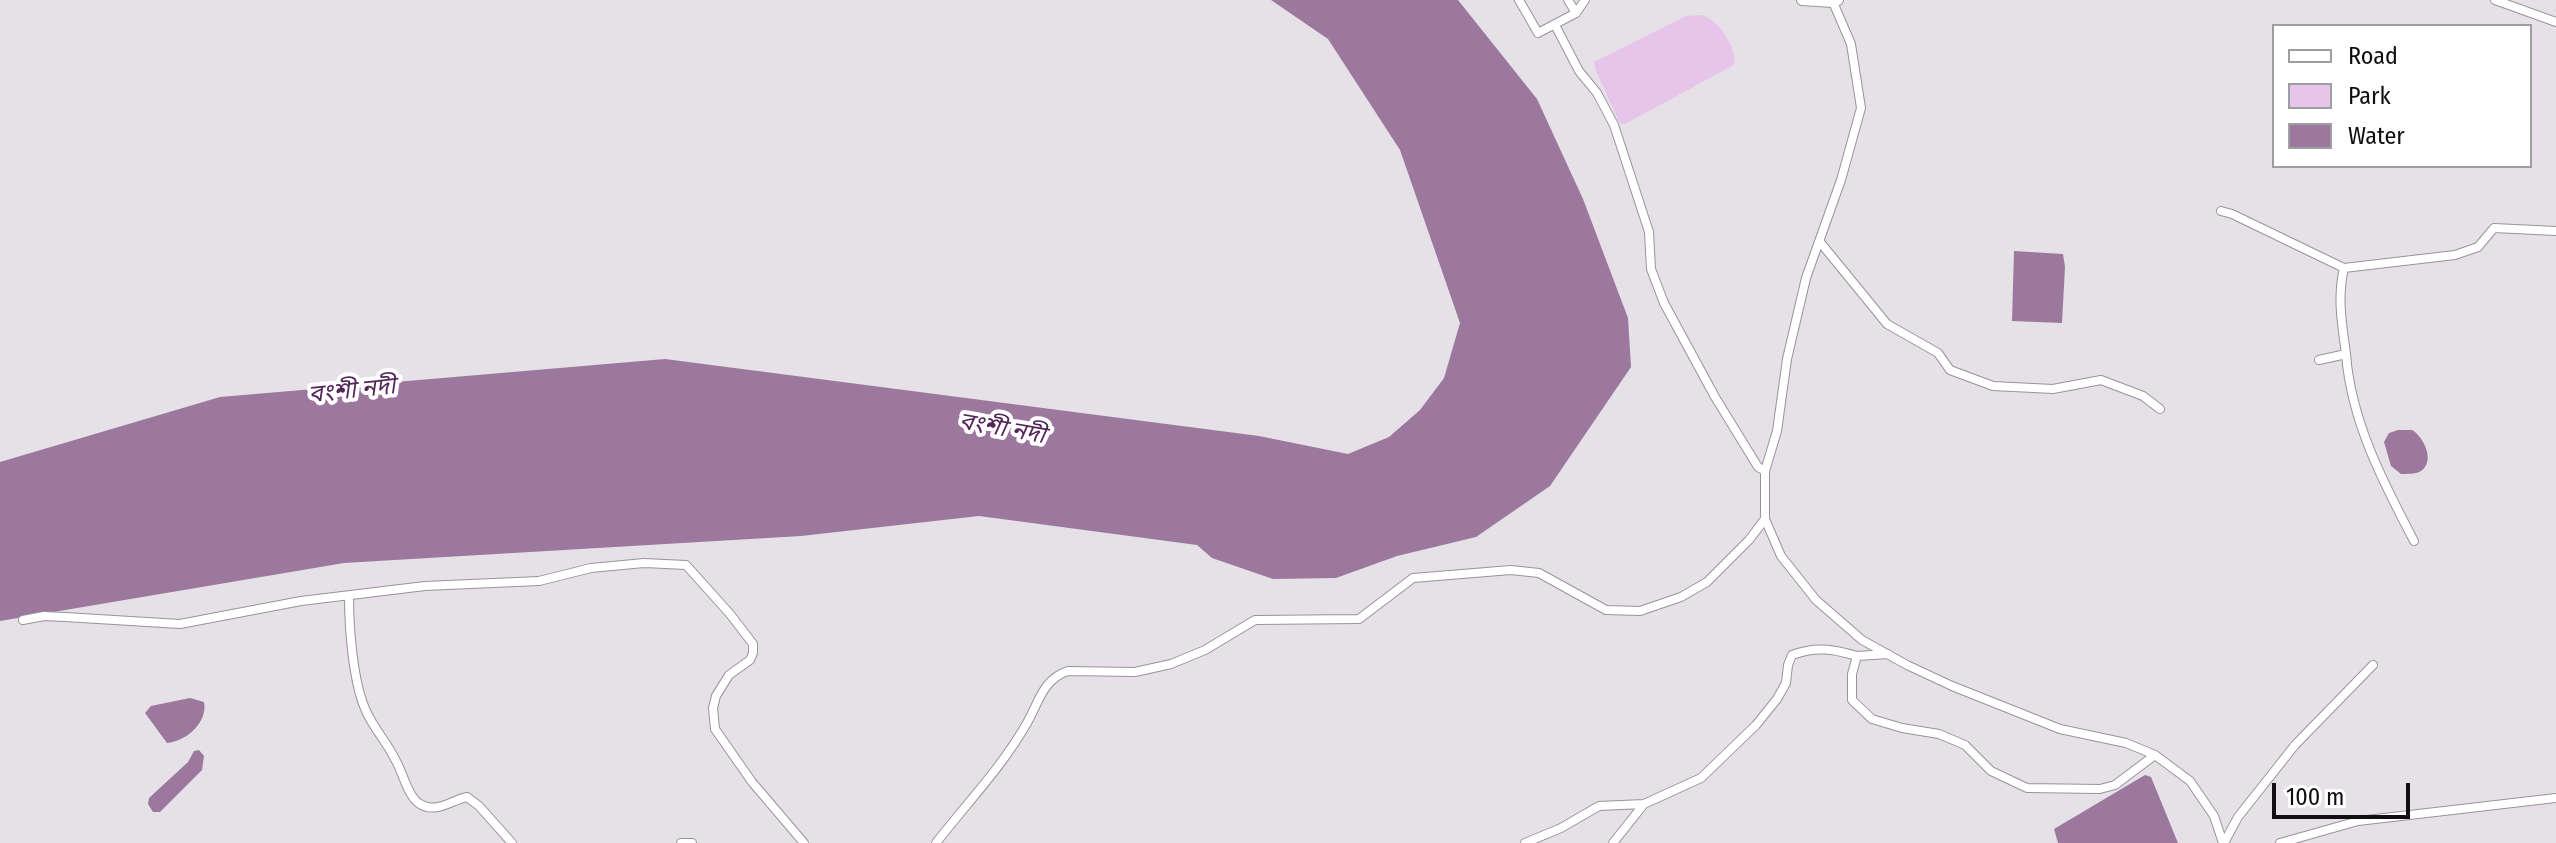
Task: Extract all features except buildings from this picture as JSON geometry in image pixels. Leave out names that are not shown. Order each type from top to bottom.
[{"type":"street","points":[[1519,0],[1538,33],[1576,13],[1585,0]]},
{"type":"street","points":[[1568,0],[1576,13]]},
{"type":"street","points":[[1802,0],[1835,1],[1851,44],[1861,108],[1806,278],[1787,359],[1777,431],[1765,471],[1765,519],[1781,556],[1816,600],[1862,640],[1888,654],[1952,686],[2060,729],[2126,743],[2155,755],[2190,781],[2214,816],[2224,843]]},
{"type":"street","points":[[2495,0],[2556,22]]},
{"type":"street","points":[[1555,25],[1579,71],[1597,93],[1614,125],[1649,232],[1651,269],[1664,303],[1715,397],[1758,467],[1765,471]]},
{"type":"street","points":[[2221,211],[2344,268],[2455,255],[2478,247],[2494,228],[2556,231]]},
{"type":"street","points":[[1820,242],[1887,324],[1938,353],[1950,370],[1993,386],[2053,389],[2101,380],[2143,396],[2160,409]]},
{"type":"street","points":[[2344,268],[2340,286],[2340,316],[2348,384],[2365,436],[2414,541]]},
{"type":"street","points":[[2319,360],[2346,354]]},
{"type":"street","points":[[936,843],[993,775],[1027,724],[1049,681],[1061,673],[1135,672],[1171,664],[1205,650],[1255,620],[1359,619],[1413,578],[1511,570],[1539,573],[1606,610],[1640,611],[1681,597],[1707,582],[1749,540],[1765,519]]},
{"type":"street","points":[[23,620],[44,616],[180,624],[301,601],[425,586],[539,581],[591,568],[644,563],[686,565],[753,644],[750,660],[729,675],[716,696],[713,708],[715,729],[752,782],[804,843]]},
{"type":"street","points":[[349,596],[354,663],[365,710],[395,758],[416,802],[434,807],[467,797],[512,843]]},
{"type":"street","points":[[1525,843],[1561,828],[1599,806],[1644,804],[1701,778],[1756,725],[1777,699],[1786,683],[1792,655],[1808,649],[1833,648],[1857,656],[1888,654]]},
{"type":"street","points":[[1857,656],[1852,674],[1852,700],[1872,719],[1939,734],[1965,745],[1991,771],[2027,788],[2100,789],[2115,785],[2155,755]]},
{"type":"street","points":[[2224,843],[2238,817],[2295,745],[2373,665]]},
{"type":"street","points":[[2280,843],[2358,821],[2556,798]]},
{"type":"street","points":[[1613,843],[1644,804]]},
{"type":"street","points":[[681,843],[692,843]]},
{"type":"green space","points":[[1703,15],[1721,29],[1729,41],[1735,62],[1732,66],[1620,124],[1594,62],[1686,16]]},
{"type":"water","name":"বংশী নদী","points":[[1271,0],[1458,0],[1537,99],[1583,199],[1628,318],[1631,367],[1550,486],[1476,537],[1397,556],[1336,578],[1273,579],[1212,558],[1197,545],[979,516],[801,536],[344,563],[0,621],[0,462],[220,397],[665,359],[1259,436],[1348,454],[1389,437],[1420,410],[1444,378],[1460,323],[1400,150],[1328,39]]},
{"type":"water","points":[[2014,251],[2063,254],[2062,323],[2012,321]]},
{"type":"water","points":[[2412,430],[2424,443],[2427,461],[2419,472],[2401,474],[2391,466],[2384,442],[2389,433]]},
{"type":"water","points":[[190,698],[204,702],[203,717],[189,734],[167,743],[145,713],[151,706]]},
{"type":"water","points":[[199,750],[204,756],[202,770],[160,812],[153,812],[148,804],[149,798],[188,762],[194,751]]},
{"type":"water","points":[[2145,775],[2151,777],[2178,843],[2058,843],[2054,829]]}]
